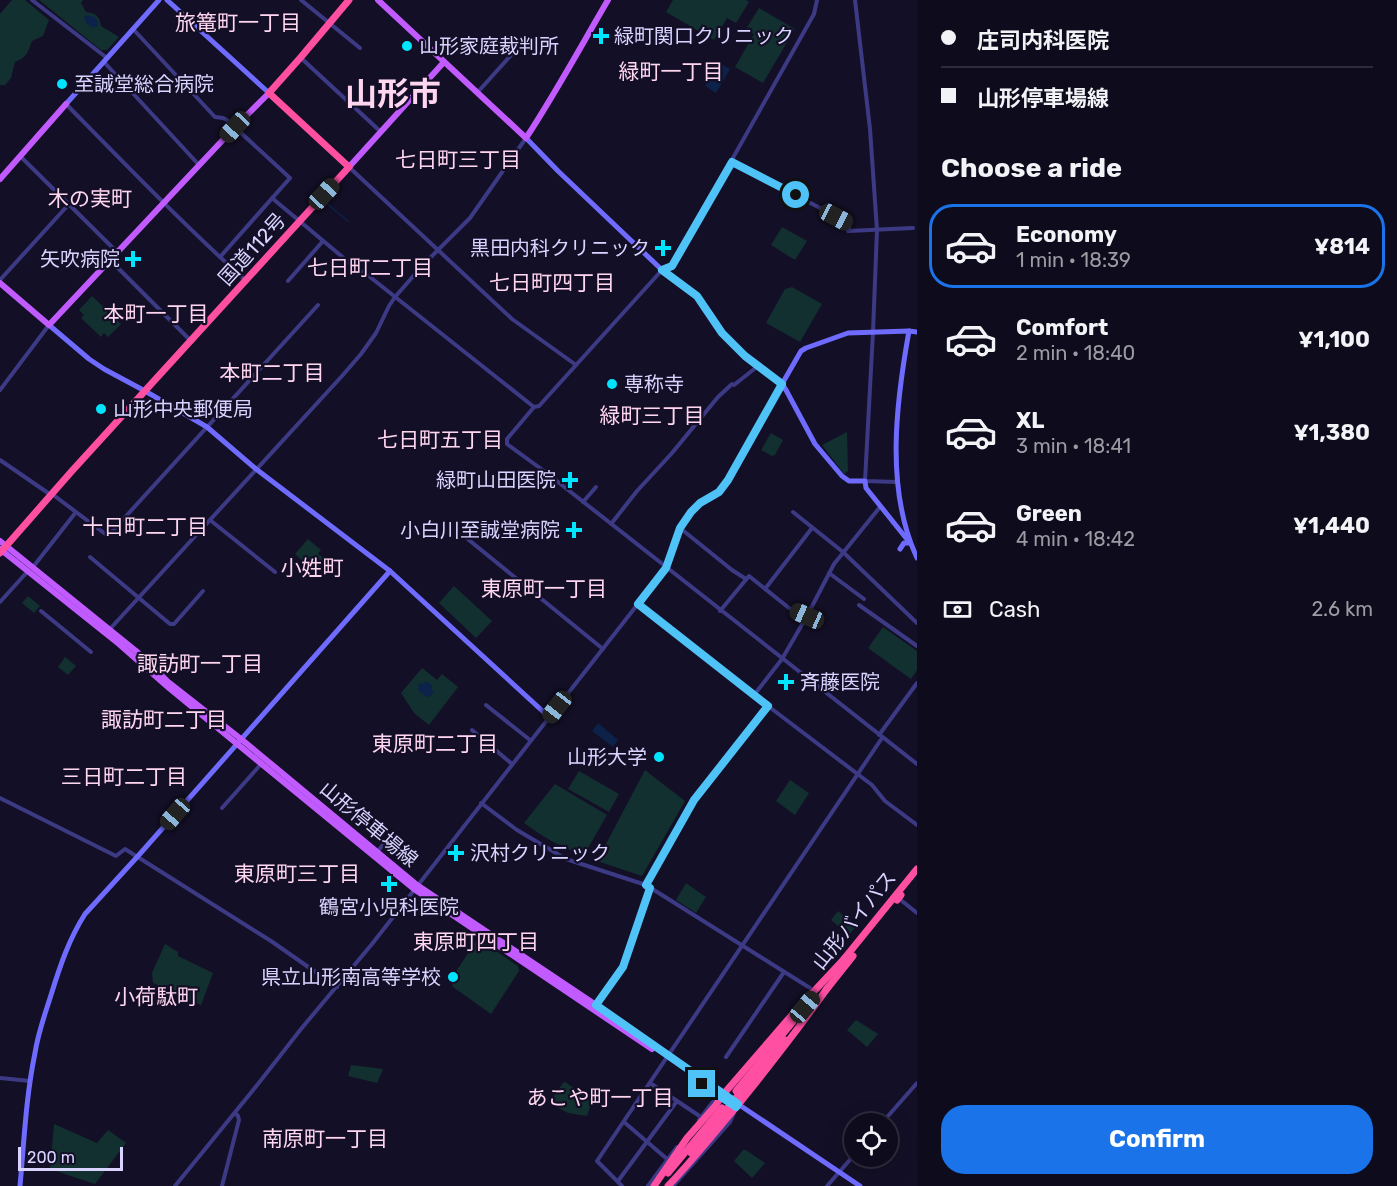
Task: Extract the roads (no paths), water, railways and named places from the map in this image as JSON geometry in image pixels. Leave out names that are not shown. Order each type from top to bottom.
[{"type":"highway","points":[[349,0],[269,93],[349,167]]},
{"type":"highway","name":"国道112号","points":[[2,548],[349,167]]},
{"type":"highway","name":"山形バイパス","points":[[655,1186],[724,1109],[917,869]]},
{"type":"highway","name":"山形バイパス","points":[[738,1092],[828,987],[917,875]]},
{"type":"highway","points":[[655,1186],[687,1138],[722,1095],[846,957]]},
{"type":"highway","points":[[666,1186],[737,1105],[803,1024],[828,987]]},
{"type":"highway","name":"山形バイパス","points":[[666,1186],[724,1109]]},
{"type":"main road","points":[[378,0],[525,138],[547,107],[608,0]]},
{"type":"main road","points":[[349,167],[444,62]]},
{"type":"main road","points":[[0,281],[50,325],[269,93]]},
{"type":"main road","points":[[0,179],[66,104]]},
{"type":"main road","name":"山形停車場線","points":[[2,548],[136,651],[167,681],[377,852],[416,887]]},
{"type":"main road","name":"山形停車場線","points":[[31,569],[169,688],[239,741],[261,763],[416,887],[737,1105]]},
{"type":"street","points":[[32,0],[105,60],[199,165]]},
{"type":"street","points":[[159,0],[66,104],[220,258],[246,281]]},
{"type":"street","points":[[167,0],[269,93]]},
{"type":"street","points":[[301,0],[360,48]]},
{"type":"street","points":[[817,0],[814,14],[672,266],[662,270],[539,406],[534,407],[507,439],[507,444],[917,764]]},
{"type":"street","points":[[855,0],[870,129],[877,230],[865,481],[866,488],[910,543]]},
{"type":"street","points":[[133,29],[215,117],[224,118],[290,178],[220,258]]},
{"type":"street","points":[[477,93],[520,45]]},
{"type":"street","points":[[301,57],[381,132]]},
{"type":"street","points":[[109,630],[361,354],[376,333],[395,297],[470,218],[525,138],[662,270],[697,296],[722,333],[745,356],[782,384],[815,444],[842,476],[849,481],[898,482]]},
{"type":"street","points":[[20,156],[117,252]]},
{"type":"street","points":[[732,162],[847,222],[848,231],[913,228]]},
{"type":"street","points":[[349,167],[513,319],[576,365]]},
{"type":"street","points":[[272,198],[358,270],[365,273],[534,407]]},
{"type":"street","points":[[0,281],[69,204]]},
{"type":"street","points":[[288,281],[323,241]]},
{"type":"street","points":[[110,260],[192,341]]},
{"type":"street","points":[[0,460],[108,536],[318,305]]},
{"type":"street","points":[[0,390],[50,325],[104,369],[207,427],[256,469],[390,571],[549,717]]},
{"type":"street","points":[[175,1186],[301,1029],[338,987],[666,568],[680,528],[700,503],[719,492],[728,480],[802,350],[848,333],[914,331],[902,372],[896,438],[898,482],[904,522],[917,558]]},
{"type":"street","points":[[610,524],[718,397],[758,366]]},
{"type":"street","points":[[583,502],[596,487]]},
{"type":"street","points":[[754,695],[782,659],[834,564],[880,507]]},
{"type":"street","points":[[0,603],[31,569],[76,512]]},
{"type":"street","points":[[793,512],[843,552],[917,622]]},
{"type":"street","points":[[210,520],[275,572]]},
{"type":"street","points":[[894,522],[899,525],[904,522]]},
{"type":"street","points":[[680,528],[746,579]]},
{"type":"street","points":[[765,589],[813,528]]},
{"type":"street","points":[[464,536],[603,649]]},
{"type":"street","points":[[900,549],[904,543],[910,543]]},
{"type":"street","points":[[90,557],[170,624],[174,624],[203,591]]},
{"type":"street","points":[[20,1186],[30,1081],[38,1038],[59,967],[69,941],[85,914],[390,571]]},
{"type":"street","points":[[829,573],[864,599]]},
{"type":"street","points":[[720,610],[748,576],[789,608],[807,616]]},
{"type":"street","points":[[638,604],[872,785],[885,801],[917,825]]},
{"type":"street","points":[[859,604],[917,646]]},
{"type":"street","points":[[41,611],[91,652]]},
{"type":"street","points":[[622,1186],[597,1161],[858,775],[917,682]]},
{"type":"street","points":[[486,705],[530,740]]},
{"type":"street","points":[[594,1007],[623,967],[648,886],[694,800],[768,706]]},
{"type":"street","points":[[472,730],[512,764]]},
{"type":"street","points":[[222,808],[261,763]]},
{"type":"street","points":[[0,798],[116,856],[124,849],[138,856],[338,987]]},
{"type":"street","points":[[481,803],[517,830],[566,858],[648,886],[810,988]]},
{"type":"street","points":[[377,852],[392,834]]},
{"type":"street","points":[[900,899],[917,913]]},
{"type":"street","points":[[726,1057],[784,972]]},
{"type":"street","points":[[0,1078],[30,1081]]},
{"type":"street","points":[[650,1083],[701,1117]]},
{"type":"street","points":[[891,1113],[917,1083]]},
{"type":"street","points":[[648,1186],[712,1103],[722,1095]]},
{"type":"street","points":[[618,1181],[676,1101]]},
{"type":"street","points":[[673,1186],[730,1122],[737,1105],[860,1186]]},
{"type":"street","points":[[222,1186],[239,1120],[235,1113]]},
{"type":"street","points":[[624,1122],[668,1159]]},
{"type":"street","points":[[827,1186],[844,1166]]},
{"type":"street","points":[[838,1173],[855,1186]]},
{"type":"water","points":[[86,15],[95,17],[98,26],[92,28],[86,23],[84,18]]},
{"type":"water","points":[[719,63],[730,69],[716,93],[705,86]]},
{"type":"water","points":[[426,681],[432,685],[434,692],[429,697],[418,690],[419,683],[424,684]]},
{"type":"water","points":[[598,723],[618,740],[613,747],[592,731]]},
{"type":"waterway","points":[[325,202],[348,221]]},
{"type":"place","name":"緑町関口クリニック","points":[[601,36]]},
{"type":"place","name":"山形家庭裁判所","points":[[407,46]]},
{"type":"place","name":"至誠堂総合病院","points":[[62,84]]},
{"type":"place","name":"黒田内科クリニック","points":[[663,248]]},
{"type":"place","name":"矢吹病院","points":[[133,259]]},
{"type":"place","name":"専称寺","points":[[612,384]]},
{"type":"place","name":"山形中央郵便局","points":[[101,409]]},
{"type":"place","name":"緑町山田医院","points":[[570,480]]},
{"type":"place","name":"小白川至誠堂病院","points":[[574,530]]},
{"type":"place","name":"斉藤医院","points":[[786,682]]},
{"type":"place","name":"山形大学","points":[[659,757]]},
{"type":"place","name":"沢村クリニック","points":[[456,853]]},
{"type":"place","name":"鶴宮小児科医院","points":[[389,884]]},
{"type":"place","name":"県立山形南高等学校","points":[[453,977]]},
{"type":"district","name":"旅篭町一丁目","points":[[238,22]]},
{"type":"district","name":"緑町一丁目","points":[[671,71]]},
{"type":"district","name":"山形市","points":[[393,94]]},
{"type":"district","name":"七日町三丁目","points":[[458,159]]},
{"type":"district","name":"木の実町","points":[[90,198]]},
{"type":"district","name":"七日町二丁目","points":[[370,267]]},
{"type":"district","name":"七日町四丁目","points":[[552,282]]},
{"type":"district","name":"本町一丁目","points":[[156,313]]},
{"type":"district","name":"本町二丁目","points":[[272,372]]},
{"type":"district","name":"緑町三丁目","points":[[652,415]]},
{"type":"district","name":"七日町五丁目","points":[[440,439]]},
{"type":"district","name":"十日町二丁目","points":[[145,526]]},
{"type":"district","name":"小姓町","points":[[312,567]]},
{"type":"district","name":"東原町一丁目","points":[[544,588]]},
{"type":"district","name":"諏訪町一丁目","points":[[200,663]]},
{"type":"district","name":"諏訪町二丁目","points":[[164,719]]},
{"type":"district","name":"東原町二丁目","points":[[435,743]]},
{"type":"district","name":"三日町二丁目","points":[[124,776]]},
{"type":"district","name":"東原町三丁目","points":[[297,873]]},
{"type":"district","name":"東原町四丁目","points":[[476,941]]},
{"type":"district","name":"小荷駄町","points":[[156,996]]},
{"type":"district","name":"あこや町一丁目","points":[[600,1097]]},
{"type":"district","name":"南原町一丁目","points":[[325,1138]]}]
